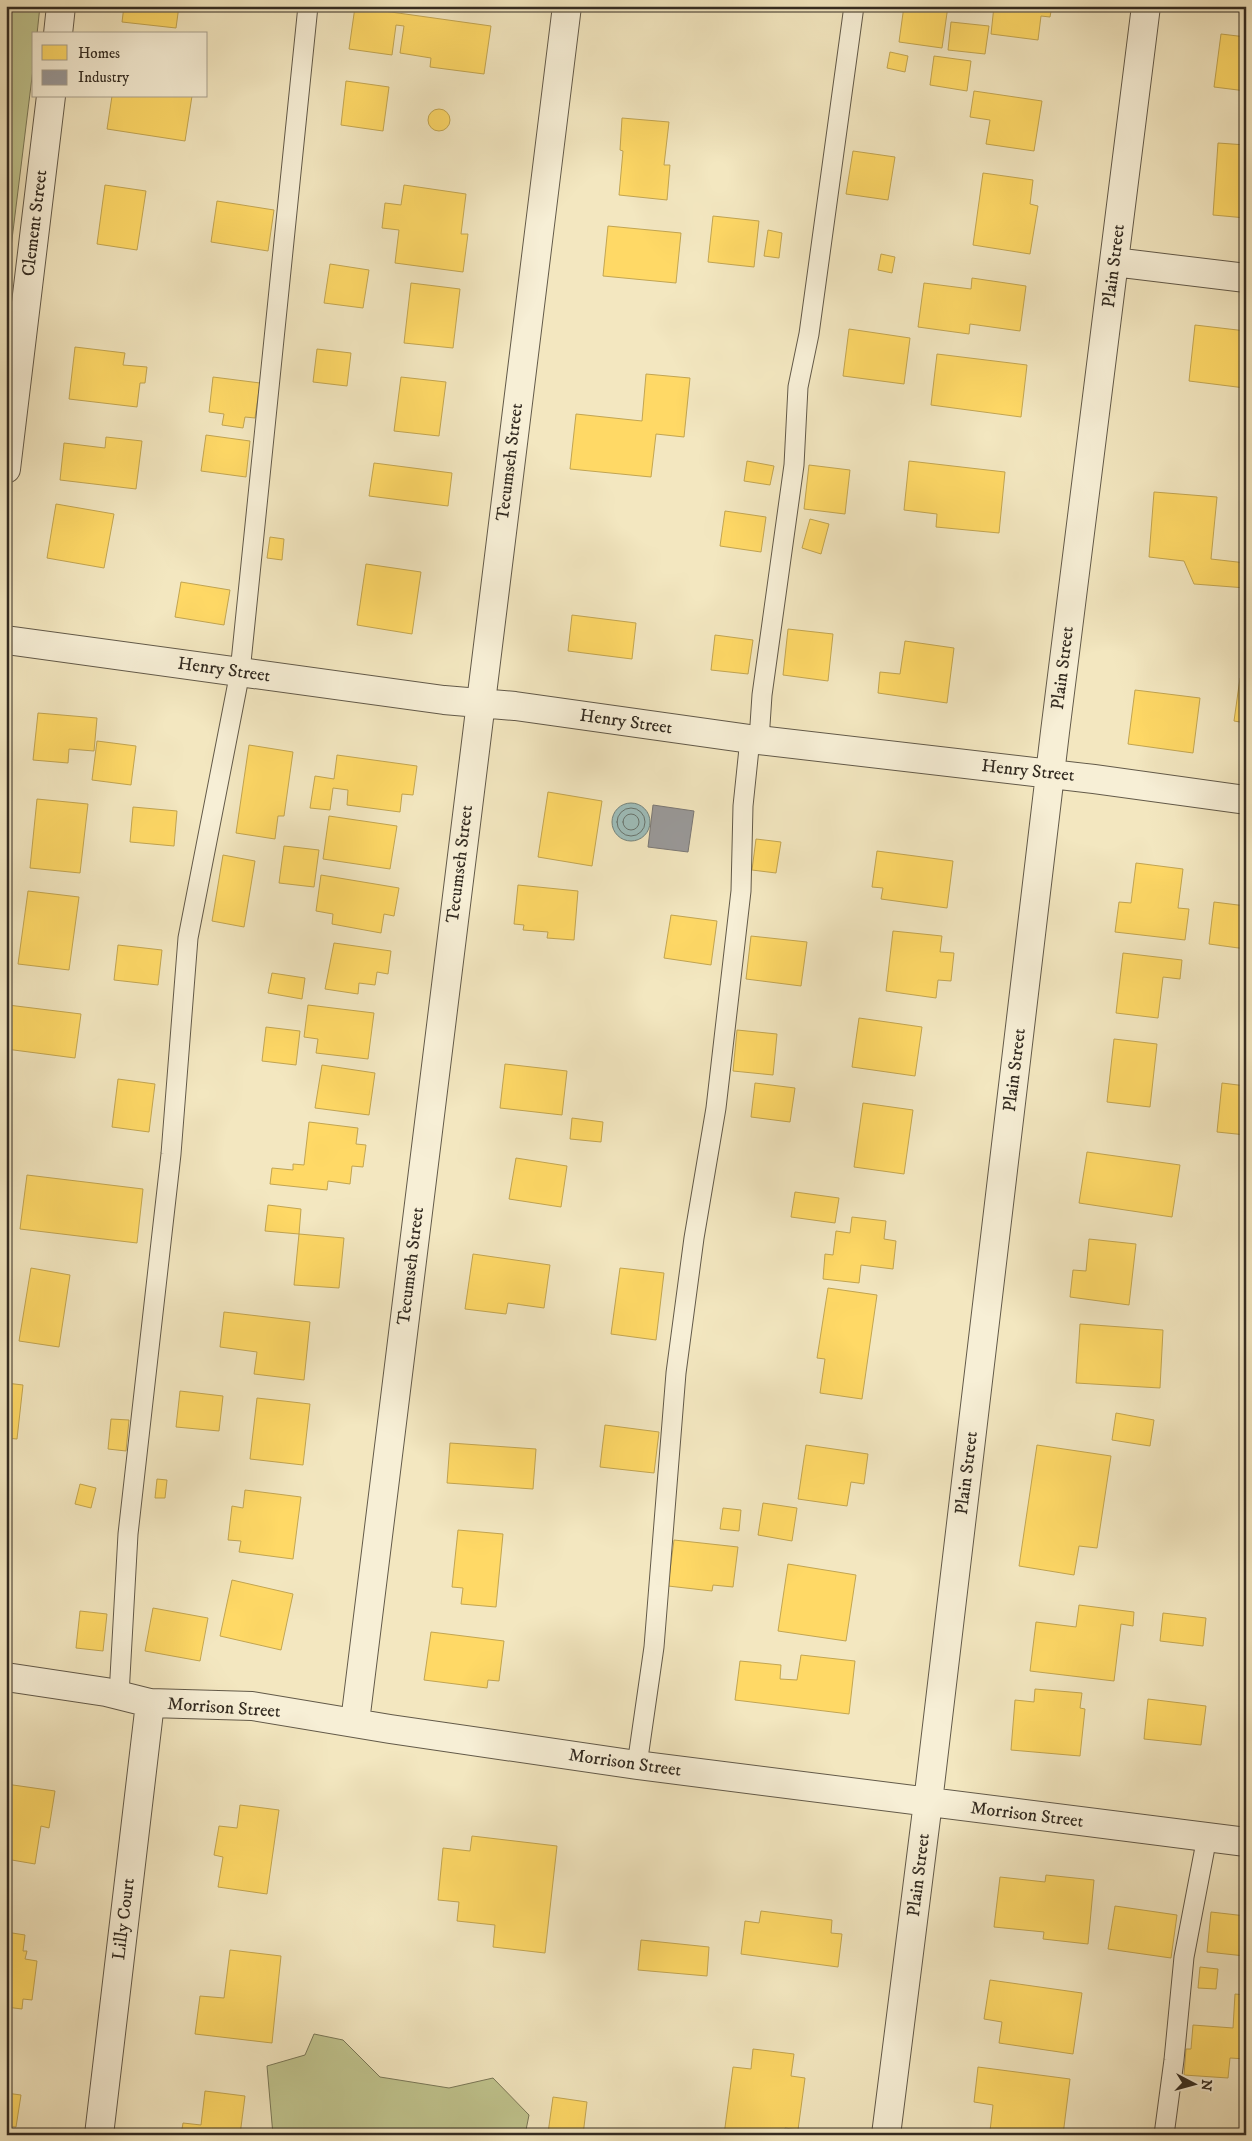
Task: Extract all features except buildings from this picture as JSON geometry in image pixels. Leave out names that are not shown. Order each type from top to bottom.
[{"type":"street","points":[[58,32],[61,6]]},
{"type":"street","name":"Tecumseh Street","points":[[355,1722],[567,6]]},
{"type":"street","name":"Plain Street","points":[[886,2135],[928,1802],[1050,774],[1146,6]]},
{"type":"street","name":"Clement Street","points":[[6,469],[50,98]]},
{"type":"street","points":[[1114,262],[1246,278]]},
{"type":"street","name":"Henry Street","points":[[6,640],[480,704],[515,706],[755,739],[1050,774],[1246,800]]},
{"type":"street","name":"Morrison Street","points":[[6,1677],[119,1695],[150,1703],[252,1706],[390,1729],[637,1765],[1246,1842]]},
{"type":"street","name":"Lilly Court","points":[[99,2135],[150,1703]]},
{"type":"lane","points":[[119,1695],[128,1534],[171,1154],[188,938],[240,672],[308,6]]},
{"type":"lane","points":[[637,1765],[654,1647],[676,1374],[694,1238],[716,1108],[741,892],[743,806],[762,695],[794,465],[798,387],[809,334],[854,6]]},
{"type":"lane","points":[[1164,2135],[1174,2060],[1184,1957],[1207,1838]]},
{"type":"green space","points":[[6,6],[40,6],[37,32],[32,32],[32,77],[6,288]]},
{"type":"green space","points":[[314,2034],[343,2040],[380,2077],[449,2088],[493,2078],[529,2115],[525,2135],[273,2135],[267,2066],[305,2055]]},
{"type":"water","points":[[631,803],[645,808],[650,822],[645,836],[631,841],[617,836],[612,822],[617,808]]}]
